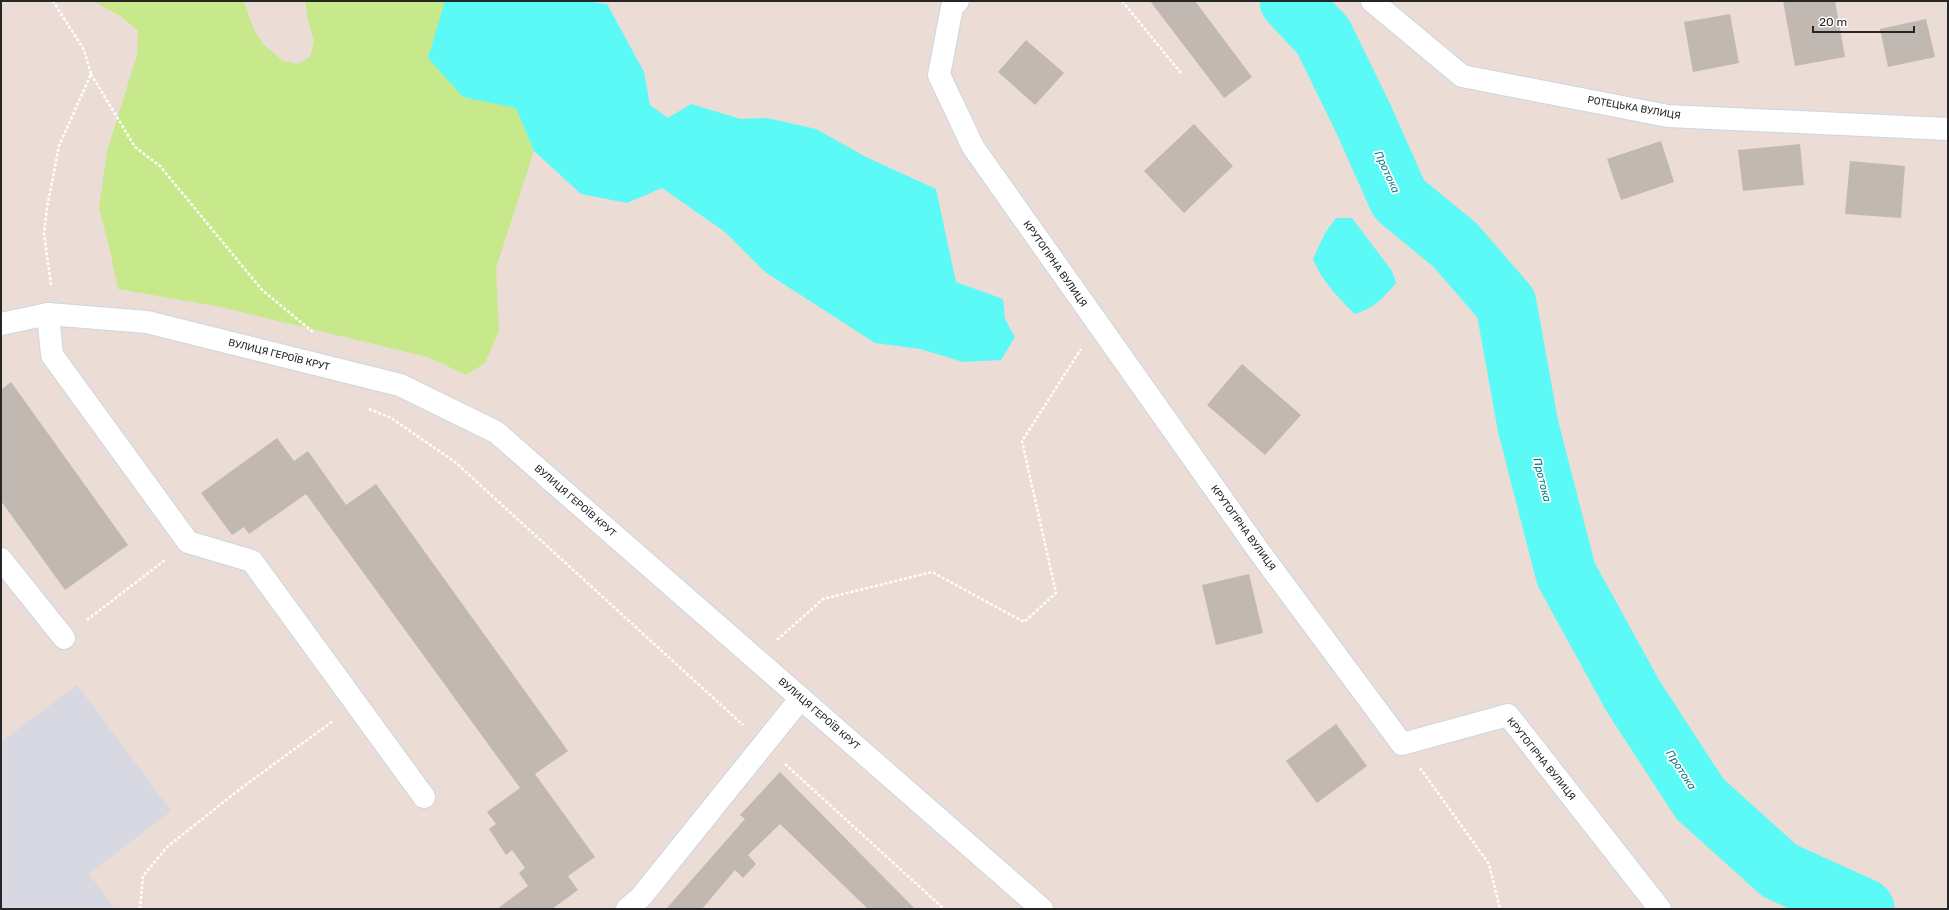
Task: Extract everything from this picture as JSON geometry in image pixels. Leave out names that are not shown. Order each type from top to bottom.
[{"type":"street","name":"КРУТОГІРНА ВУЛИЦЯ","points":[[958,1],[952,7],[939,75],[973,147],[1261,554],[1402,744],[1508,715],[1660,909]]},
{"type":"street","name":"РОТЕЦЬКА ВУЛИЦЯ","points":[[1372,1],[1462,76],[1668,116],[1948,129]]},
{"type":"street","name":"ВУЛИЦЯ ГЕРОЇВ КРУТ","points":[[1,324],[48,314],[147,322],[400,386],[496,432],[1042,909]]},
{"type":"street","points":[[48,314],[52,355],[188,542],[252,561],[424,798]]},
{"type":"street","points":[[1,559],[64,638]]},
{"type":"street","points":[[627,909],[641,897],[801,698]]},
{"type":"path","points":[[53,1],[84,50],[91,74],[135,147],[160,166],[262,290],[315,334]]},
{"type":"path","points":[[1122,1],[1181,73]]},
{"type":"path","points":[[48,314],[51,280],[44,233],[47,208],[59,146],[91,74]]},
{"type":"path","points":[[756,658],[822,599],[932,572],[1024,622],[1056,594],[1022,441],[1097,324]]},
{"type":"path","points":[[364,407],[391,418],[455,462],[944,909]]},
{"type":"path","points":[[64,638],[188,542]]},
{"type":"path","points":[[140,909],[143,876],[167,847],[240,789],[356,705]]},
{"type":"path","points":[[1402,744],[1489,864],[1500,909]]},
{"type":"shaded area","points":[[77,685],[171,811],[89,874],[115,909],[1,909],[1,742]]},
{"type":"green space","points":[[93,1],[244,1],[254,30],[263,44],[283,61],[298,64],[310,57],[314,42],[305,1],[443,1],[463,97],[516,108],[534,151],[496,268],[499,331],[485,363],[466,375],[428,357],[216,306],[118,289],[99,209],[107,151],[137,55],[138,31],[122,17]]},
{"type":"water","points":[[443,1],[584,1],[607,4],[644,72],[650,105],[668,118],[691,104],[741,119],[767,118],[816,129],[866,157],[936,189],[956,282],[1003,299],[1005,319],[1015,337],[1001,360],[963,362],[920,349],[875,343],[765,272],[725,232],[662,188],[627,203],[581,194],[534,151],[516,108],[463,97],[428,58],[444,4]]},
{"type":"water","points":[[1336,218],[1352,218],[1392,271],[1396,283],[1373,306],[1355,314],[1331,289],[1321,275],[1313,259],[1325,233]]},
{"type":"building","points":[[1150,1],[1195,1],[1252,77],[1224,98]]},
{"type":"building","points":[[1783,1],[1835,1],[1845,57],[1795,66]]},
{"type":"building","points":[[1730,14],[1739,63],[1693,72],[1684,22]]},
{"type":"building","points":[[1926,19],[1935,57],[1888,67],[1880,29]]},
{"type":"building","points":[[1026,40],[1064,73],[1035,105],[998,72]]},
{"type":"building","points":[[1194,124],[1233,166],[1184,213],[1144,171]]},
{"type":"building","points":[[1661,141],[1674,182],[1621,200],[1607,159]]},
{"type":"building","points":[[1800,144],[1804,185],[1743,191],[1738,150]]},
{"type":"building","points":[[1850,161],[1905,166],[1901,218],[1845,214]]},
{"type":"building","points":[[1242,364],[1301,415],[1265,455],[1207,405]]},
{"type":"building","points":[[11,382],[128,545],[65,590],[1,501],[1,390]]},
{"type":"building","points":[[277,438],[294,461],[308,451],[346,505],[376,484],[568,751],[535,774],[595,857],[568,876],[578,890],[552,909],[497,909],[528,886],[519,873],[525,868],[512,850],[506,855],[489,829],[496,824],[487,812],[520,788],[306,494],[249,534],[244,527],[232,535],[201,493]]},
{"type":"building","points":[[1249,574],[1263,633],[1216,645],[1202,585]]},
{"type":"building","points":[[1336,724],[1367,766],[1317,803],[1286,761]]},
{"type":"building","points":[[780,772],[915,909],[868,909],[780,824],[748,855],[756,864],[743,878],[735,870],[702,909],[666,909],[745,819],[740,815]]},
{"type":"waterway","name":"Протока","points":[[1290,1],[1323,36],[1364,120],[1399,199],[1455,245],[1506,304],[1528,426],[1566,574],[1633,696],[1700,799],[1780,871],[1864,909]]}]
